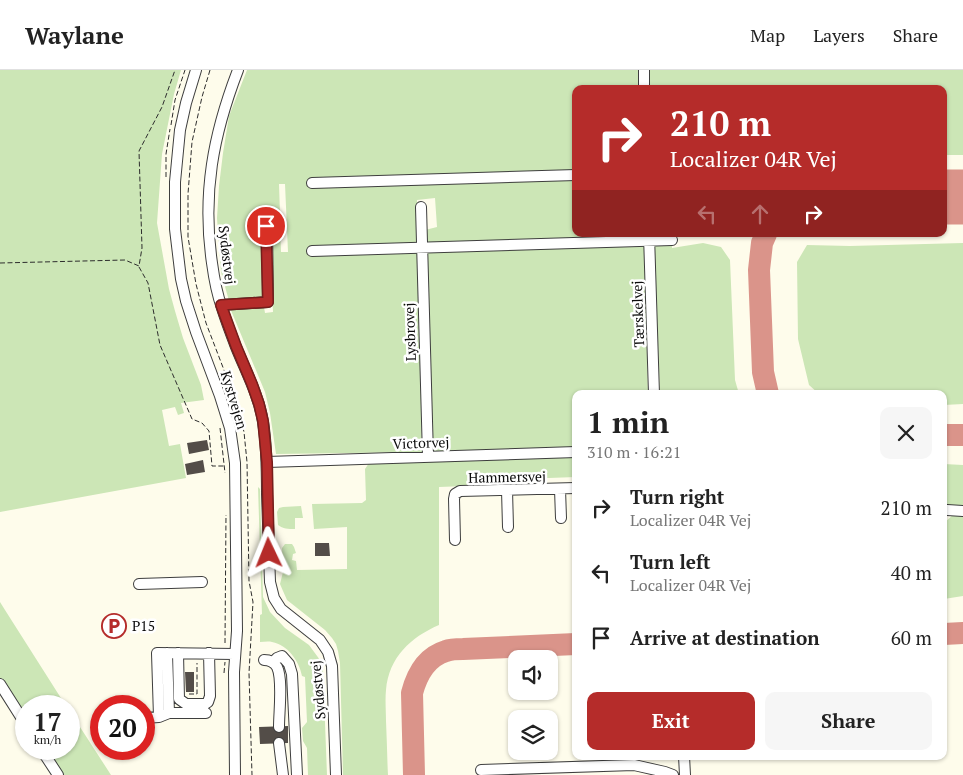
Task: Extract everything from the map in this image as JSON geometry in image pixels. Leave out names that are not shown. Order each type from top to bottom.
[{"type":"street","name":"Kystvejen","points":[[196,70],[180,130],[174,206],[181,279],[196,332],[230,428],[237,631],[230,654],[234,672],[235,775]]},
{"type":"street","name":"Sydøstvej","points":[[238,70],[218,127],[209,178],[208,238],[215,283],[221,305],[259,404],[263,421],[267,462],[270,582],[274,598],[281,609],[320,640],[328,652],[332,666],[336,775]]},
{"type":"street","points":[[644,70],[644,85]]},
{"type":"street","points":[[312,183],[572,175]]},
{"type":"street","name":"Lysbrovej","points":[[421,207],[428,456]]},
{"type":"street","points":[[221,305],[268,302],[265,226],[280,226]]},
{"type":"street","points":[[312,251],[422,248],[649,237],[672,240]]},
{"type":"street","name":"Tærskelvej","points":[[649,237],[654,390]]},
{"type":"street","name":"Victorvej","points":[[267,462],[572,452]]},
{"type":"street","name":"Hammersvej","points":[[455,540],[455,494],[460,492],[572,488]]},
{"type":"street","points":[[560,489],[561,518]]},
{"type":"street","points":[[507,490],[508,528]]},
{"type":"street","points":[[947,510],[963,511]]},
{"type":"street","points":[[139,584],[202,582]]},
{"type":"street","points":[[164,715],[167,653],[230,654]]},
{"type":"street","points":[[178,653],[179,699],[186,704],[205,704],[210,696],[209,653]]},
{"type":"street","points":[[279,726],[280,677],[277,666],[268,661],[282,656],[289,664],[292,674],[296,775]]},
{"type":"street","points":[[0,684],[15,708]]},
{"type":"street","points":[[155,716],[206,713]]},
{"type":"street","points":[[279,743],[283,775]]},
{"type":"street","points":[[48,760],[58,775]]},
{"type":"street","points":[[684,760],[685,775]]},
{"type":"street","points":[[481,770],[594,770],[634,765],[673,775]]},
{"type":"path","points":[[138,266],[142,248],[139,151],[164,101],[175,70]]},
{"type":"path","points":[[166,183],[166,154],[175,100],[185,70]]},
{"type":"path","points":[[0,263],[125,260],[138,266],[148,283],[160,345],[185,406],[192,419],[202,423],[209,431],[212,466],[230,466]]},
{"type":"path","points":[[220,427],[230,466],[226,478]]},
{"type":"path","points":[[224,680],[230,654],[226,508]]},
{"type":"path","points":[[182,702],[189,694],[197,694],[196,653]]},
{"type":"path","points":[[197,670],[209,670]]},
{"type":"green space","points":[[0,70],[181,70],[174,94],[162,154],[157,223],[169,289],[183,338],[201,385],[204,400],[181,403],[184,413],[178,415],[175,407],[162,410],[169,446],[180,444],[186,478],[0,512]]},
{"type":"green space","points":[[247,70],[640,70],[641,85],[572,85],[572,237],[616,237],[424,244],[425,230],[437,227],[435,198],[417,200],[422,452],[276,454],[265,392],[230,308],[264,307],[265,313],[273,312],[269,229],[280,228],[281,252],[288,252],[285,184],[279,184],[280,214],[274,215],[270,222],[256,223],[256,229],[263,229],[264,299],[229,301],[221,272],[217,218],[219,186],[229,116]]},
{"type":"green space","points":[[646,70],[963,70],[963,155],[947,155],[947,85],[647,85]]},
{"type":"green space","points":[[703,243],[721,247],[730,260],[735,380],[738,390],[660,390],[654,245],[672,244],[672,248]]},
{"type":"green space","points":[[963,243],[963,404],[947,405],[947,390],[815,390],[809,385],[798,339],[797,262],[807,245],[850,246]]},
{"type":"green space","points":[[644,244],[648,390],[572,390],[572,448],[431,453],[425,251]]},
{"type":"green space","points":[[572,456],[572,477],[493,480],[493,485],[439,487],[439,625],[419,636],[403,650],[397,658],[388,678],[386,702],[388,775],[343,775],[340,663],[338,651],[336,644],[325,630],[287,600],[280,584],[283,572],[282,548],[285,544],[292,544],[296,553],[293,554],[292,560],[296,561],[297,570],[347,569],[347,527],[314,529],[312,504],[362,503],[366,500],[365,469],[369,463]]},
{"type":"green space","points":[[947,464],[963,465],[963,506],[947,505]]},
{"type":"green space","points":[[258,487],[260,489],[263,597],[270,612],[285,628],[309,645],[320,660],[323,670],[327,775],[308,775],[307,748],[303,741],[302,728],[307,722],[305,677],[302,676],[292,654],[283,646],[272,642],[260,642],[260,615],[262,614]]},
{"type":"green space","points":[[301,506],[303,518],[295,518],[295,529],[278,525],[277,512],[279,508]]},
{"type":"green space","points":[[954,514],[963,514],[963,596],[947,599],[947,520]]},
{"type":"green space","points":[[0,602],[59,695],[15,695],[15,703],[0,679]]},
{"type":"green space","points":[[80,727],[90,742],[90,760],[101,760],[111,775],[63,775],[52,760],[80,760]]},
{"type":"building","points":[[207,440],[209,450],[189,454],[187,443]]},
{"type":"building","points":[[203,460],[205,472],[187,475],[185,464]]},
{"type":"building","points":[[315,543],[329,543],[330,556],[315,556]]},
{"type":"building","points":[[185,672],[194,672],[194,692],[186,692]]},
{"type":"building","points":[[288,726],[288,743],[260,744],[259,727]]},
{"type":"taxiway","points":[[765,237],[762,243],[759,270],[763,372],[767,390]]},
{"type":"taxiway","points":[[947,435],[963,435]]},
{"type":"taxiway","points":[[947,634],[963,633]]},
{"type":"taxiway","points":[[414,775],[412,693],[423,667],[433,657],[454,649],[572,644]]},
{"type":"runway","points":[[947,197],[963,197]]},
{"type":"place","name":"P15","points":[[114,626]]},
{"type":"route","points":[[266,226],[268,302],[221,305],[252,384],[263,421],[267,462],[269,553]]}]
